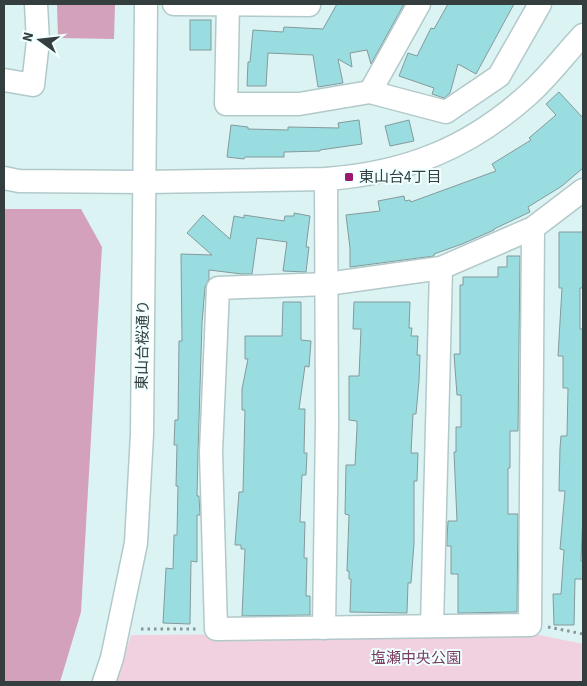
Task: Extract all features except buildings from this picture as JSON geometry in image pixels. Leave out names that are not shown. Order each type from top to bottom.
[{"type":"street","points":[[4,80],[33,85],[38,41],[36,4]]},
{"type":"street","name":"東山台桜通り","points":[[104,682],[112,658],[136,543],[142,434],[146,4]]},
{"type":"street","points":[[174,4],[309,4]]},
{"type":"street","points":[[228,4],[226,104],[299,104],[370,92],[446,112],[499,76],[540,4]]},
{"type":"street","points":[[370,92],[420,4]]},
{"type":"street","points":[[4,178],[19,181],[145,182],[326,179],[394,169],[428,158],[469,139],[501,118],[531,92],[583,35]]},
{"type":"street","points":[[324,628],[327,424],[326,179]]},
{"type":"street","points":[[533,228],[530,625],[216,629],[211,452],[218,288],[327,284],[441,268],[533,228],[583,190]]},
{"type":"street","points":[[432,626],[441,268]]},
{"type":"path","points":[[530,625],[560,628],[583,634]]},
{"type":"path","points":[[141,629],[216,629]]},
{"type":"green space","name":"塩瀬中央公園","points":[[530,633],[583,644],[583,682],[116,682],[131,635]]},
{"type":"shaded area","points":[[57,4],[115,4],[114,39],[58,38]]},
{"type":"shaded area","points":[[4,209],[81,209],[102,247],[81,612],[60,682],[4,682]]},
{"type":"place","name":"東山台4丁目","points":[[349,177]]}]
